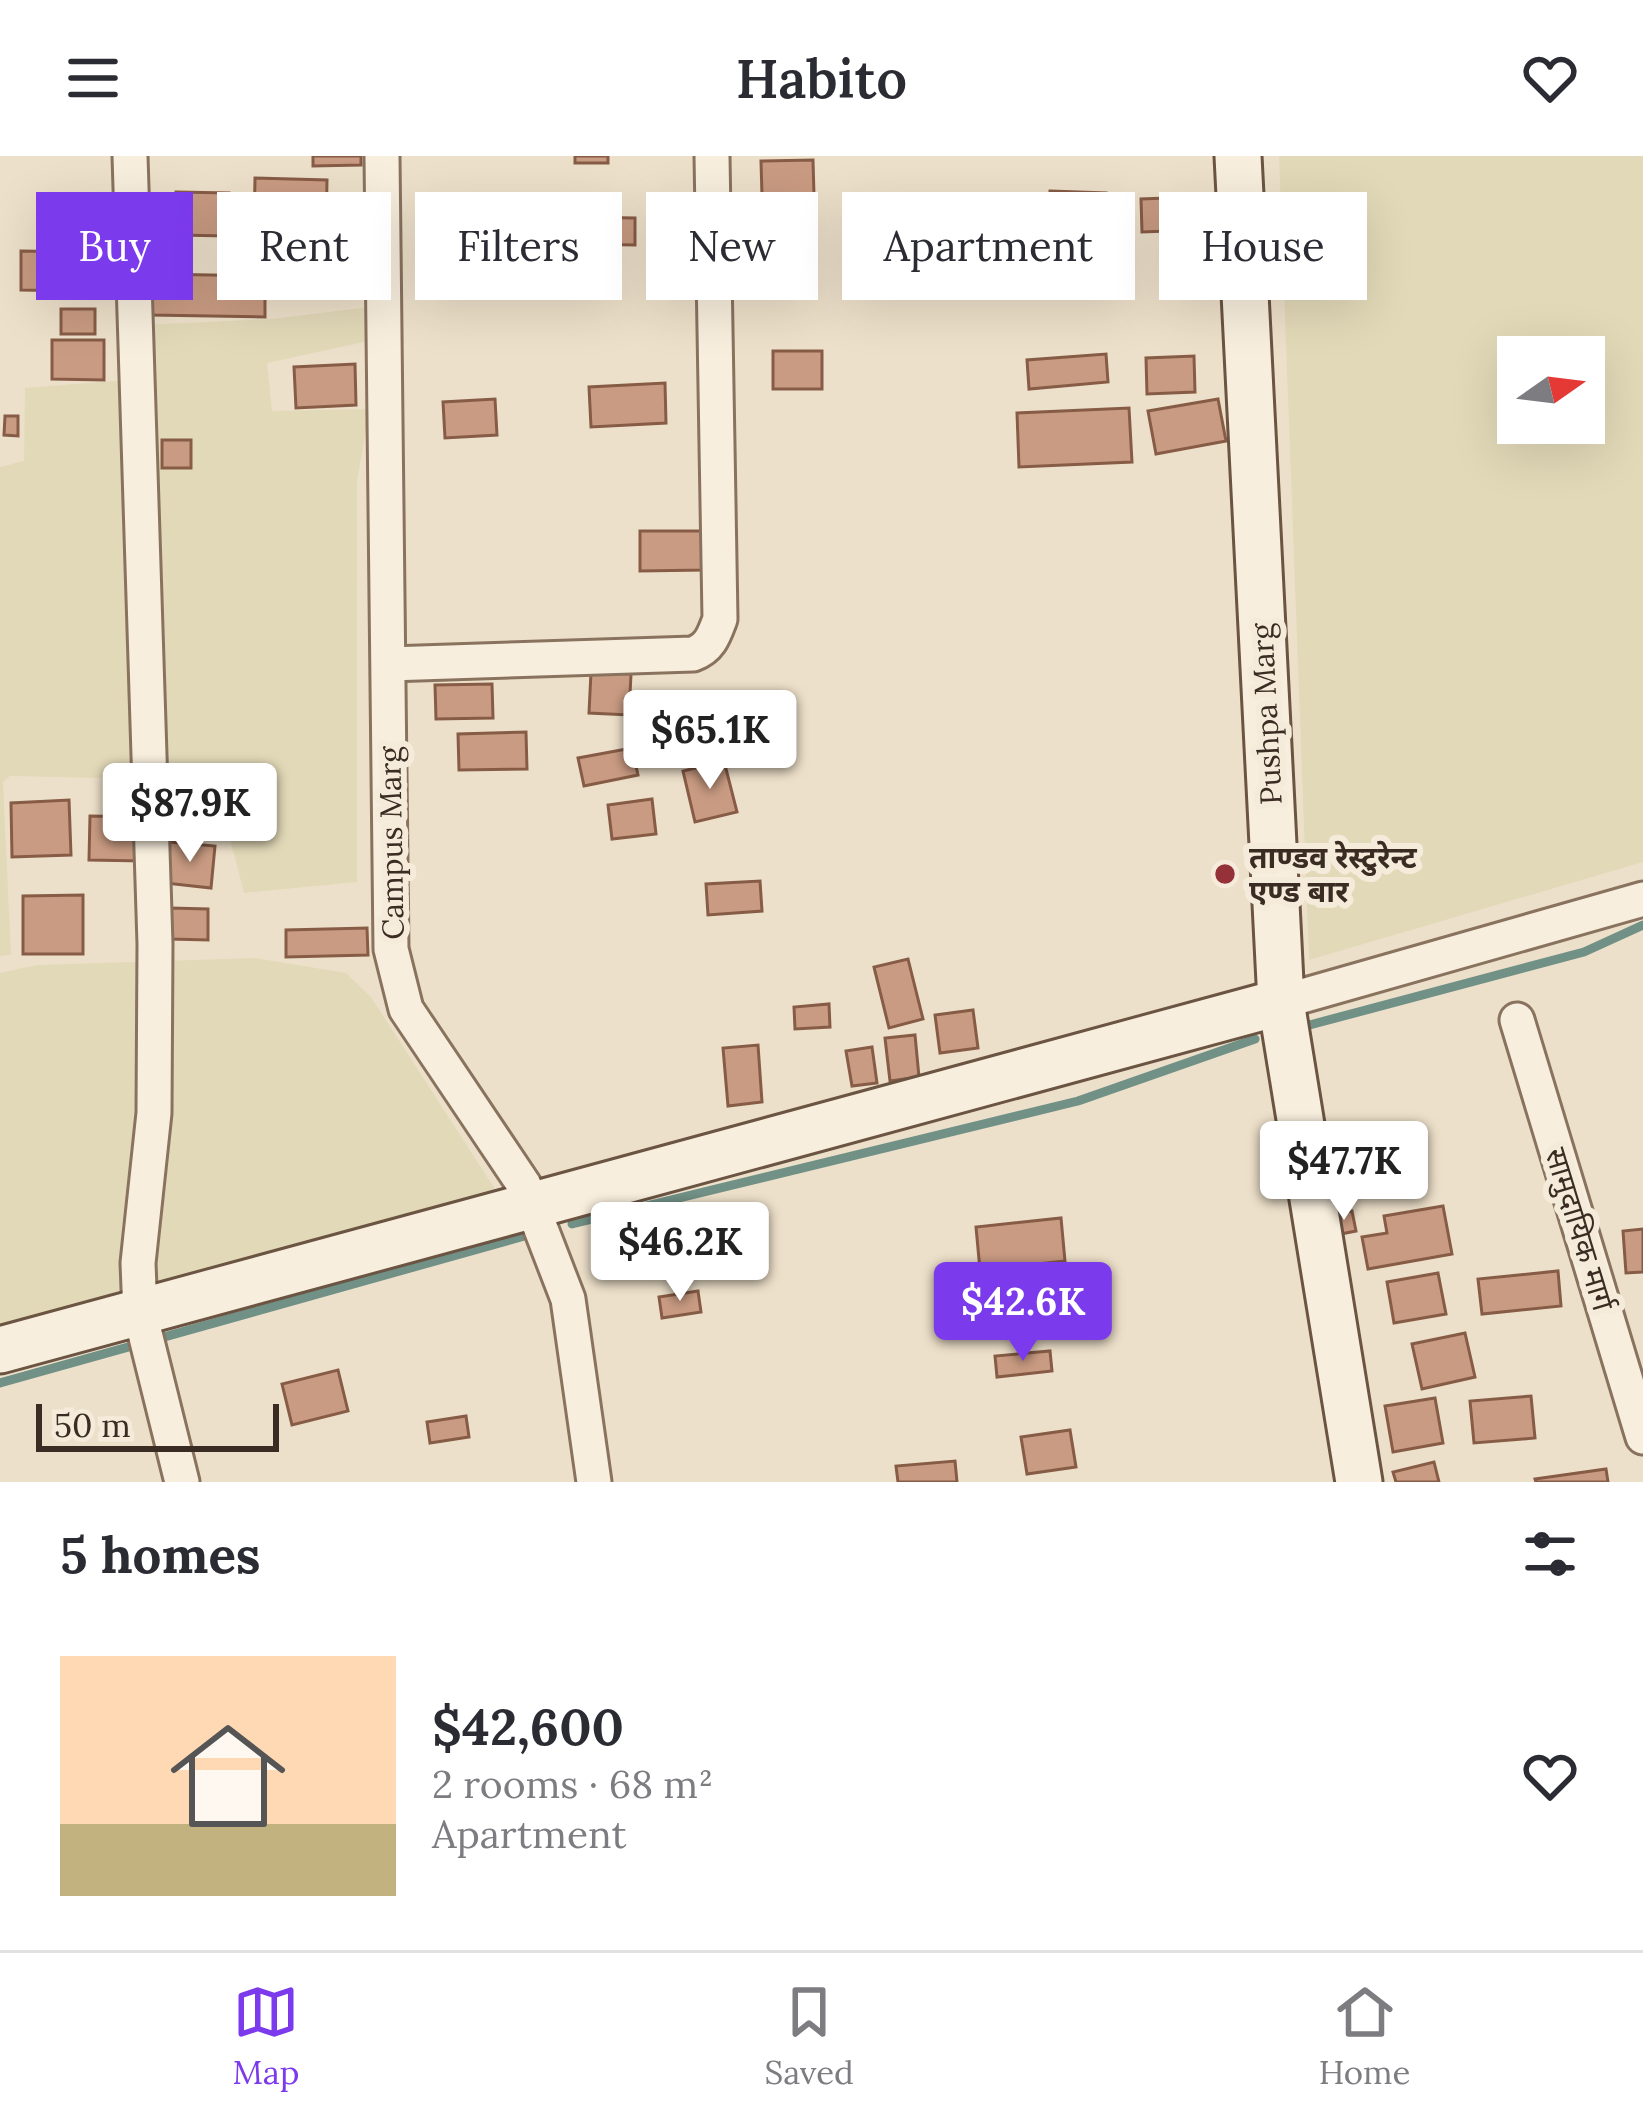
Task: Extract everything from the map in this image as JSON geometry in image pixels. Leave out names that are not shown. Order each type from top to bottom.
[{"type":"street","points":[[130,156],[155,944],[154,1113],[141,1207],[140,1313],[182,1482]]},
{"type":"street","name":"Campus Marg","points":[[382,156],[396,979],[406,1010],[524,1185],[568,1299],[594,1482]]},
{"type":"street","points":[[389,664],[694,654],[713,638],[720,619],[712,156]]},
{"type":"street","name":"Pushpa Marg","points":[[1238,156],[1281,1002],[1359,1482]]},
{"type":"street","points":[[0,1350],[1643,899]]},
{"type":"street","name":"सामुदायिक मार्ग","points":[[1517,1020],[1643,1437]]},
{"type":"shaded area","points":[[1279,156],[1643,156],[1643,862],[1309,960],[1284,300],[1367,300],[1367,192],[1280,192]]},
{"type":"shaded area","points":[[370,307],[369,341],[267,363],[272,411],[370,409],[357,480],[357,882],[244,893],[230,839],[170,828],[146,779],[10,776],[3,782],[11,955],[0,956],[0,467],[24,461],[25,388],[139,379],[142,325],[272,319]]},
{"type":"shaded area","points":[[255,958],[346,973],[371,997],[495,1189],[469,1209],[0,1330],[0,973],[37,965]]},
{"type":"building","points":[[313,156],[361,156],[361,165],[313,166]]},
{"type":"building","points":[[575,156],[608,156],[608,163],[575,163]]},
{"type":"building","points":[[813,160],[814,192],[762,192],[761,161]]},
{"type":"building","points":[[255,178],[327,180],[327,192],[255,192]]},
{"type":"building","points":[[193,192],[217,193],[217,236],[193,235]]},
{"type":"building","points":[[1159,198],[1159,231],[1142,232],[1141,199]]},
{"type":"building","points":[[622,218],[635,218],[635,245],[622,245]]},
{"type":"building","points":[[21,251],[36,251],[36,290],[21,290]]},
{"type":"building","points":[[193,275],[217,275],[217,300],[265,300],[265,317],[151,315],[151,300],[193,300]]},
{"type":"building","points":[[61,309],[95,309],[95,334],[61,334]]},
{"type":"building","points":[[52,340],[104,340],[104,380],[52,379]]},
{"type":"building","points":[[773,351],[822,351],[822,389],[773,389]]},
{"type":"building","points":[[1106,354],[1108,382],[1029,389],[1027,360]]},
{"type":"building","points":[[1194,356],[1195,392],[1147,394],[1146,358]]},
{"type":"building","points":[[355,364],[356,405],[296,408],[294,367]]},
{"type":"building","points":[[665,383],[666,423],[591,427],[589,387]]},
{"type":"building","points":[[495,399],[497,435],[445,438],[443,402]]},
{"type":"building","points":[[1218,399],[1226,441],[1156,454],[1148,411]]},
{"type":"building","points":[[1129,408],[1132,462],[1019,467],[1017,413]]},
{"type":"building","points":[[5,416],[18,416],[18,436],[4,435]]},
{"type":"building","points":[[162,440],[191,440],[191,468],[162,468]]},
{"type":"building","points":[[640,531],[704,531],[704,570],[640,571]]},
{"type":"building","points":[[591,672],[631,674],[629,715],[589,713]]},
{"type":"building","points":[[492,684],[493,718],[436,719],[435,685]]},
{"type":"building","points":[[526,732],[527,769],[459,770],[458,734]]},
{"type":"building","points":[[632,748],[638,775],[584,786],[578,758]]},
{"type":"building","points":[[724,761],[737,812],[695,822],[683,771]]},
{"type":"building","points":[[652,799],[656,834],[612,839],[608,805]]},
{"type":"building","points":[[69,800],[71,855],[12,857],[11,803]]},
{"type":"building","points":[[90,816],[143,817],[143,861],[89,860]]},
{"type":"building","points":[[169,842],[215,846],[211,888],[165,883]]},
{"type":"building","points":[[760,881],[762,911],[708,915],[706,884]]},
{"type":"building","points":[[83,895],[83,954],[23,954],[23,896]]},
{"type":"building","points":[[170,908],[208,909],[208,940],[170,939]]},
{"type":"building","points":[[367,928],[368,955],[286,957],[286,930]]},
{"type":"building","points":[[908,959],[923,1019],[889,1028],[874,967]]},
{"type":"building","points":[[829,1004],[830,1027],[795,1029],[794,1007]]},
{"type":"building","points":[[973,1010],[978,1048],[940,1053],[935,1015]]},
{"type":"building","points":[[915,1035],[919,1077],[890,1081],[885,1038]]},
{"type":"building","points":[[758,1045],[762,1102],[728,1106],[723,1048]]},
{"type":"building","points":[[872,1047],[877,1083],[852,1086],[846,1051]]},
{"type":"building","points":[[1443,1206],[1452,1254],[1368,1269],[1362,1237],[1387,1233],[1384,1216]]},
{"type":"building","points":[[1352,1211],[1356,1231],[1336,1235],[1331,1215]]},
{"type":"building","points":[[1061,1218],[1065,1261],[980,1270],[976,1227]]},
{"type":"building","points":[[1643,1229],[1643,1272],[1626,1273],[1623,1231]]},
{"type":"building","points":[[1558,1271],[1561,1306],[1482,1314],[1478,1279]]},
{"type":"building","points":[[1438,1273],[1446,1314],[1394,1323],[1387,1282]]},
{"type":"building","points":[[698,1291],[701,1312],[662,1318],[659,1297]]},
{"type":"building","points":[[1465,1333],[1475,1377],[1422,1389],[1412,1344]]},
{"type":"building","points":[[1050,1351],[1052,1371],[997,1377],[995,1356]]},
{"type":"building","points":[[338,1370],[348,1411],[292,1425],[282,1384]]},
{"type":"building","points":[[1531,1396],[1535,1438],[1474,1443],[1470,1401]]},
{"type":"building","points":[[1435,1398],[1443,1443],[1393,1452],[1385,1406]]},
{"type":"building","points":[[466,1416],[469,1437],[430,1443],[427,1422]]},
{"type":"building","points":[[1070,1430],[1076,1467],[1027,1474],[1021,1437]]},
{"type":"building","points":[[955,1461],[957,1482],[898,1482],[896,1466]]},
{"type":"building","points":[[1434,1462],[1439,1482],[1396,1482],[1393,1472]]},
{"type":"building","points":[[1606,1469],[1608,1482],[1535,1479]]},
{"type":"waterway","points":[[1302,1027],[1584,952],[1643,925]]},
{"type":"waterway","points":[[572,1224],[1078,1101],[1255,1039]]},
{"type":"waterway","points":[[0,1383],[528,1235]]},
{"type":"place","name":"ताण्डव रेस्टुरेन्ट एण्ड बार","points":[[1225,874]]}]
